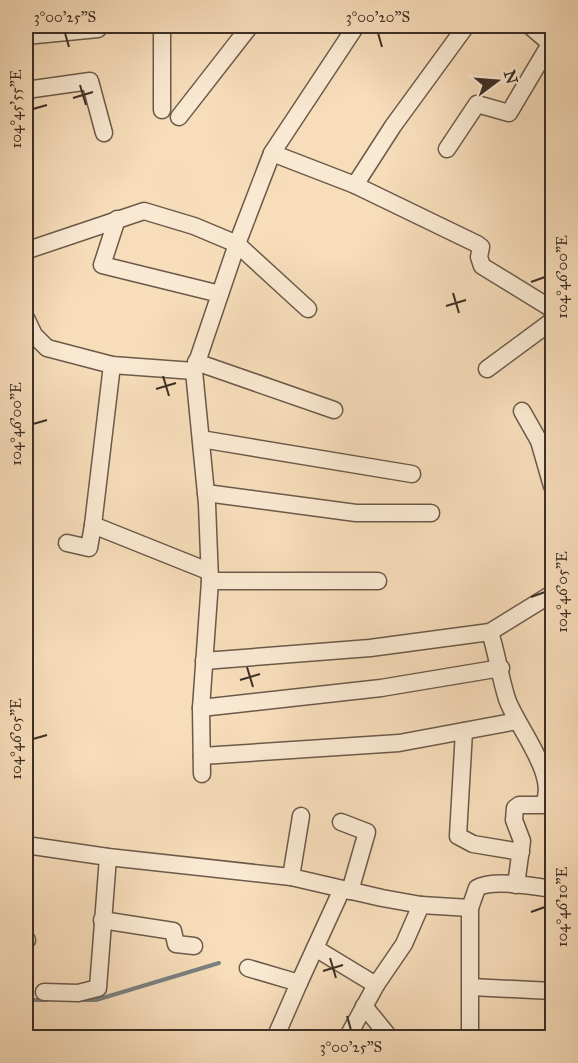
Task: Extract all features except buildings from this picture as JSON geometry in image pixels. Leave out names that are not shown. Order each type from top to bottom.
[{"type":"street","points":[[162,26],[162,110]]},
{"type":"street","points":[[179,117],[250,26]]},
{"type":"street","points":[[202,774],[201,708],[209,576],[206,493],[195,367],[237,244],[272,153],[356,26]]},
{"type":"street","points":[[355,184],[393,126],[466,26]]},
{"type":"street","points":[[447,150],[477,104],[509,112],[551,45],[530,26]]},
{"type":"street","points":[[26,36],[98,29]]},
{"type":"street","points":[[26,90],[90,81],[104,133]]},
{"type":"street","points":[[272,153],[355,184],[477,244],[481,248],[479,257],[482,266],[552,310],[487,369]]},
{"type":"street","points":[[26,247],[144,212],[194,226],[237,244],[308,309]]},
{"type":"street","points":[[117,219],[102,266],[220,294]]},
{"type":"street","points":[[26,318],[34,335],[47,348],[112,365],[195,367],[334,410]]},
{"type":"street","points":[[67,543],[89,548],[112,365]]},
{"type":"street","points":[[522,411],[539,441],[552,486]]},
{"type":"street","points":[[201,439],[412,474]]},
{"type":"street","points":[[206,493],[356,513],[431,513]]},
{"type":"street","points":[[93,525],[209,576],[378,581]]},
{"type":"street","points":[[204,661],[370,648],[490,632],[552,595]]},
{"type":"street","points":[[490,632],[507,698],[517,721],[539,755],[549,787],[543,805],[519,805],[515,808],[514,820],[521,835],[516,885]]},
{"type":"street","points":[[201,708],[381,688],[501,668]]},
{"type":"street","points":[[202,756],[399,743],[517,721]]},
{"type":"street","points":[[464,731],[458,836],[473,844],[521,852]]},
{"type":"street","points":[[291,877],[301,816]]},
{"type":"street","points":[[274,1038],[315,948],[346,890],[367,832],[341,822]]},
{"type":"street","points":[[26,845],[108,857],[291,877],[421,904],[470,908]]},
{"type":"street","points":[[44,992],[78,993],[97,990],[108,857]]},
{"type":"street","points":[[470,1038],[470,908],[479,886],[516,885],[552,889]]},
{"type":"street","points":[[347,1038],[376,985],[404,944],[421,904]]},
{"type":"street","points":[[102,920],[173,931],[176,944],[194,946]]},
{"type":"street","points":[[315,948],[376,985]]},
{"type":"street","points":[[248,968],[299,983]]},
{"type":"street","points":[[471,987],[552,991]]},
{"type":"street","points":[[364,1006],[390,1038]]},
{"type":"waterway","points":[[78,1000],[96,1000],[219,963]]},
{"type":"waterway","points":[[26,1000],[47,1000]]}]
